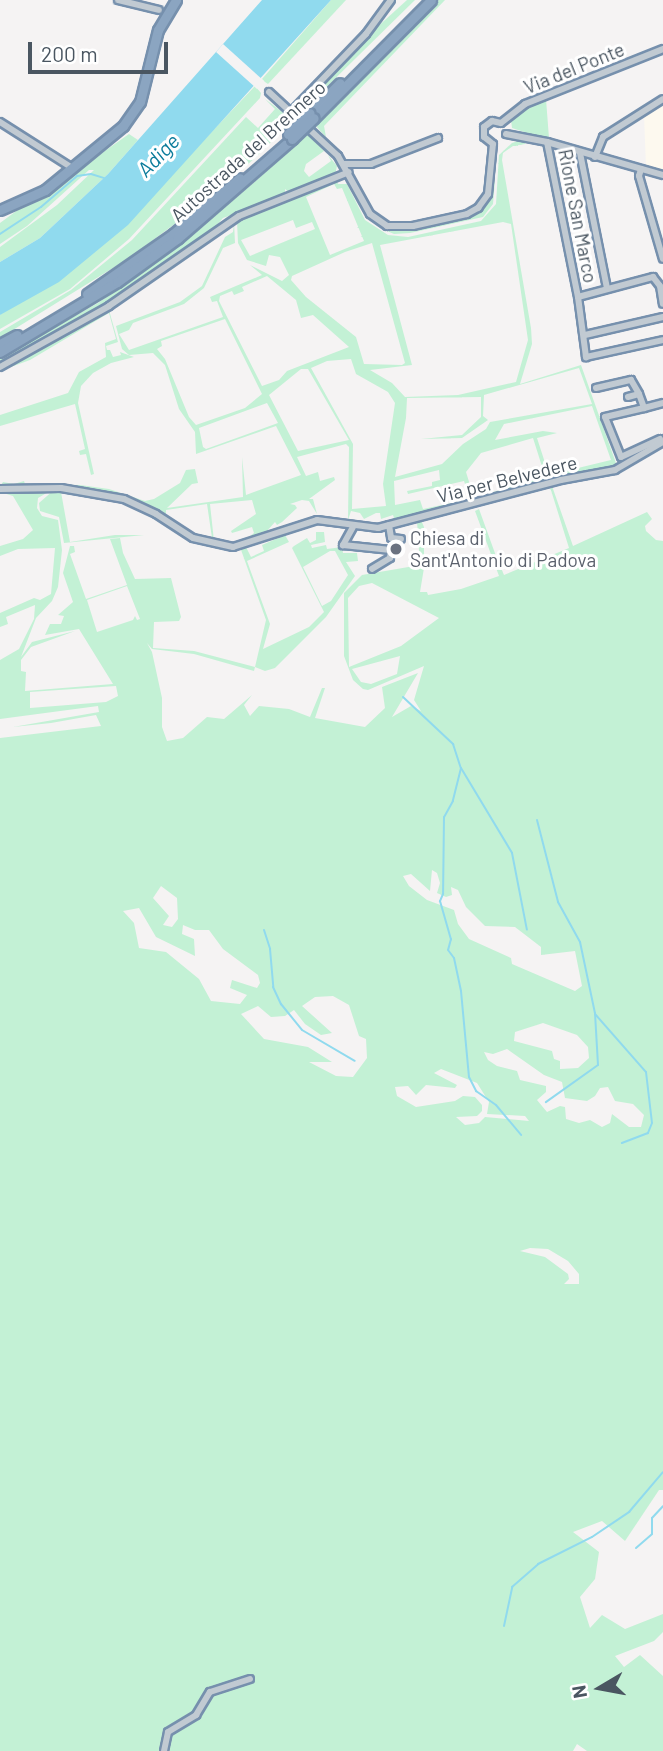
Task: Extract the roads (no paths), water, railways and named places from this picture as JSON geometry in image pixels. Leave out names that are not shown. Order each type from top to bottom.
[{"type":"highway","name":"Autostrada del Brennero","points":[[312,115],[422,0]]},
{"type":"highway","name":"Autostrada del Brennero","points":[[0,352],[106,288],[178,238],[290,137],[431,0]]},
{"type":"highway","points":[[1,209],[26,196],[69,166],[122,124],[139,95],[159,14],[172,1]]},
{"type":"highway","points":[[1,209],[44,190],[122,124],[140,102],[158,30],[172,1]]},
{"type":"highway","name":"Autostrada del Brennero","points":[[0,344],[49,318],[173,234],[290,137]]},
{"type":"street","points":[[118,0],[159,14]]},
{"type":"street","points":[[291,112],[366,34],[391,0]]},
{"type":"street","name":"Via del Ponte","points":[[501,123],[524,104],[663,49]]},
{"type":"street","points":[[269,92],[344,164],[374,218],[392,227],[413,226],[467,214],[478,208],[488,194],[493,144]]},
{"type":"street","points":[[276,99],[301,102]]},
{"type":"street","points":[[595,157],[603,136],[663,99]]},
{"type":"street","points":[[493,144],[484,137],[484,127],[492,121],[501,123],[506,134]]},
{"type":"street","points":[[0,122],[69,166]]},
{"type":"street","points":[[506,134],[547,142],[663,175]]},
{"type":"street","points":[[493,144],[502,141],[506,134]]},
{"type":"street","points":[[344,164],[370,164],[438,138]]},
{"type":"street","name":"Rione San Marco","points":[[547,142],[579,297],[588,357],[663,340]]},
{"type":"street","name":"Rione San Marco","points":[[580,153],[607,288]]},
{"type":"street","points":[[641,169],[639,176],[663,259]]},
{"type":"street","points":[[0,367],[109,306],[239,216],[349,172]]},
{"type":"street","name":"Rione San Marco","points":[[579,297],[653,277],[661,286],[663,304]]},
{"type":"street","points":[[585,335],[663,317]]},
{"type":"street","points":[[596,388],[631,380],[644,408]]},
{"type":"street","points":[[628,397],[639,394]]},
{"type":"street","name":"Via per Belvedere","points":[[663,403],[605,417],[621,457],[663,440]]},
{"type":"street","name":"Via per Belvedere","points":[[0,489],[61,488],[124,499],[156,514],[193,538],[229,547],[317,520],[353,527],[388,525],[561,480],[615,470],[663,440]]},
{"type":"street","points":[[388,525],[391,538],[401,539]]},
{"type":"street","points":[[353,527],[343,545],[391,550],[390,558],[372,569]]},
{"type":"street","points":[[164,1751],[169,1732],[197,1715],[210,1692],[250,1679]]},
{"type":"water","name":"Adige","points":[[262,0],[331,0],[128,225],[59,282],[0,315],[0,262],[40,238],[108,174]]},
{"type":"waterway","points":[[0,234],[41,207],[77,176],[91,174],[104,178]]},
{"type":"waterway","points":[[403,697],[453,744],[461,768],[512,853],[527,930]]},
{"type":"waterway","points":[[461,768],[453,801],[444,817],[443,894],[440,901],[451,939],[448,950],[454,958],[461,991],[469,1077],[476,1091],[496,1105],[521,1135]]},
{"type":"waterway","points":[[537,820],[558,902],[580,942],[595,1013],[598,1065],[546,1102]]},
{"type":"waterway","points":[[264,930],[270,949],[273,987],[281,1004],[302,1030],[355,1061]]},
{"type":"waterway","points":[[595,1014],[646,1072],[652,1123],[648,1133],[622,1143]]},
{"type":"waterway","points":[[504,1626],[512,1587],[538,1564],[592,1537],[629,1512],[663,1472]]},
{"type":"waterway","points":[[636,1548],[652,1534],[652,1518],[663,1506]]},
{"type":"place","name":"Chiesa di Sant'Antonio di Padova","points":[[396,549]]}]
